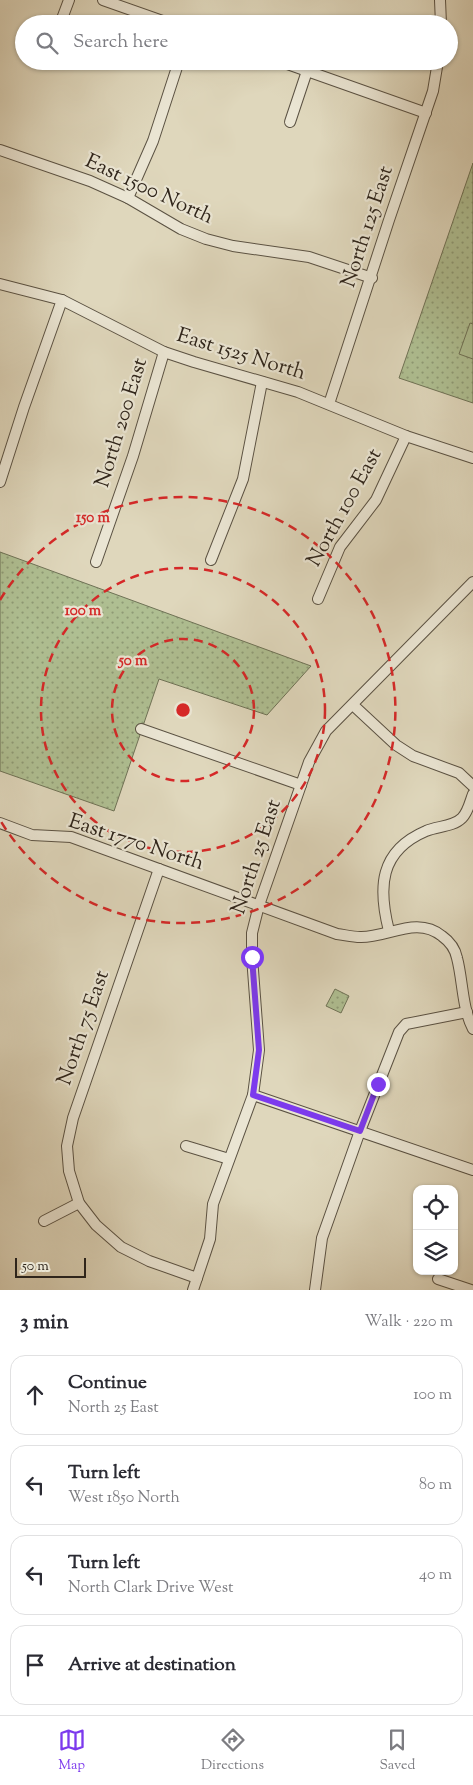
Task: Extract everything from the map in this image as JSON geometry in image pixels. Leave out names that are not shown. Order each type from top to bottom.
[{"type":"street","points":[[63,15],[69,0]]},
{"type":"street","points":[[103,0],[146,15]]},
{"type":"street","points":[[440,0],[441,15]]},
{"type":"street","points":[[128,198],[152,141],[177,70]]},
{"type":"street","points":[[304,70],[426,113]]},
{"type":"street","name":"North 125 East","points":[[330,404],[372,278],[389,220],[433,92],[437,70]]},
{"type":"street","points":[[290,122],[307,71]]},
{"type":"street","name":"East 1500 North","points":[[0,150],[90,181],[128,198],[181,229],[206,239],[233,246],[308,257],[372,278]]},
{"type":"street","name":"East 1525 North","points":[[0,284],[62,300],[164,352],[298,392],[406,436],[473,458]]},
{"type":"street","points":[[0,482],[62,300]]},
{"type":"street","name":"North 200 East","points":[[96,562],[133,456],[164,352]]},
{"type":"street","points":[[211,560],[243,479],[262,382]]},
{"type":"street","name":"North 100 East","points":[[318,599],[340,548],[376,500],[406,436]]},
{"type":"street","name":"North 25 East","points":[[193,1290],[210,1239],[212,1204],[253,1095],[259,1050],[252,934],[259,905],[309,762],[326,732],[473,583]]},
{"type":"street","points":[[353,705],[396,745],[413,756],[459,773],[473,786]]},
{"type":"street","points":[[141,730],[301,785]]},
{"type":"street","points":[[389,931],[382,892],[383,879],[395,853],[406,840],[427,830],[452,824],[461,819],[467,810],[473,794]]},
{"type":"street","name":"East 1770 North","points":[[0,823],[32,835],[71,837],[337,934],[361,937],[410,927],[425,928],[438,933],[450,942],[457,955],[467,1012]]},
{"type":"street","name":"North 75 East","points":[[159,869],[73,1118],[66,1146],[69,1172],[79,1203],[96,1225],[121,1247],[149,1261],[197,1278]]},
{"type":"street","points":[[315,1290],[322,1238],[360,1131],[399,1032],[406,1024],[467,1012],[473,1029]]},
{"type":"street","points":[[253,1095],[473,1170]]},
{"type":"street","points":[[186,1146],[229,1159]]},
{"type":"street","points":[[44,1221],[79,1203]]},
{"type":"street","points":[[438,1279],[471,1290]]},
{"type":"green space","points":[[473,163],[473,403],[399,378]]},
{"type":"green space","points":[[470,323],[473,324],[473,359],[459,354]]},
{"type":"green space","points":[[0,552],[311,666],[267,715],[159,679],[114,811],[0,771]]},
{"type":"green space","points":[[335,989],[349,996],[341,1013],[326,1006]]},
{"type":"route","points":[[252,957],[259,1050],[253,1095],[360,1131],[378,1084]]}]
